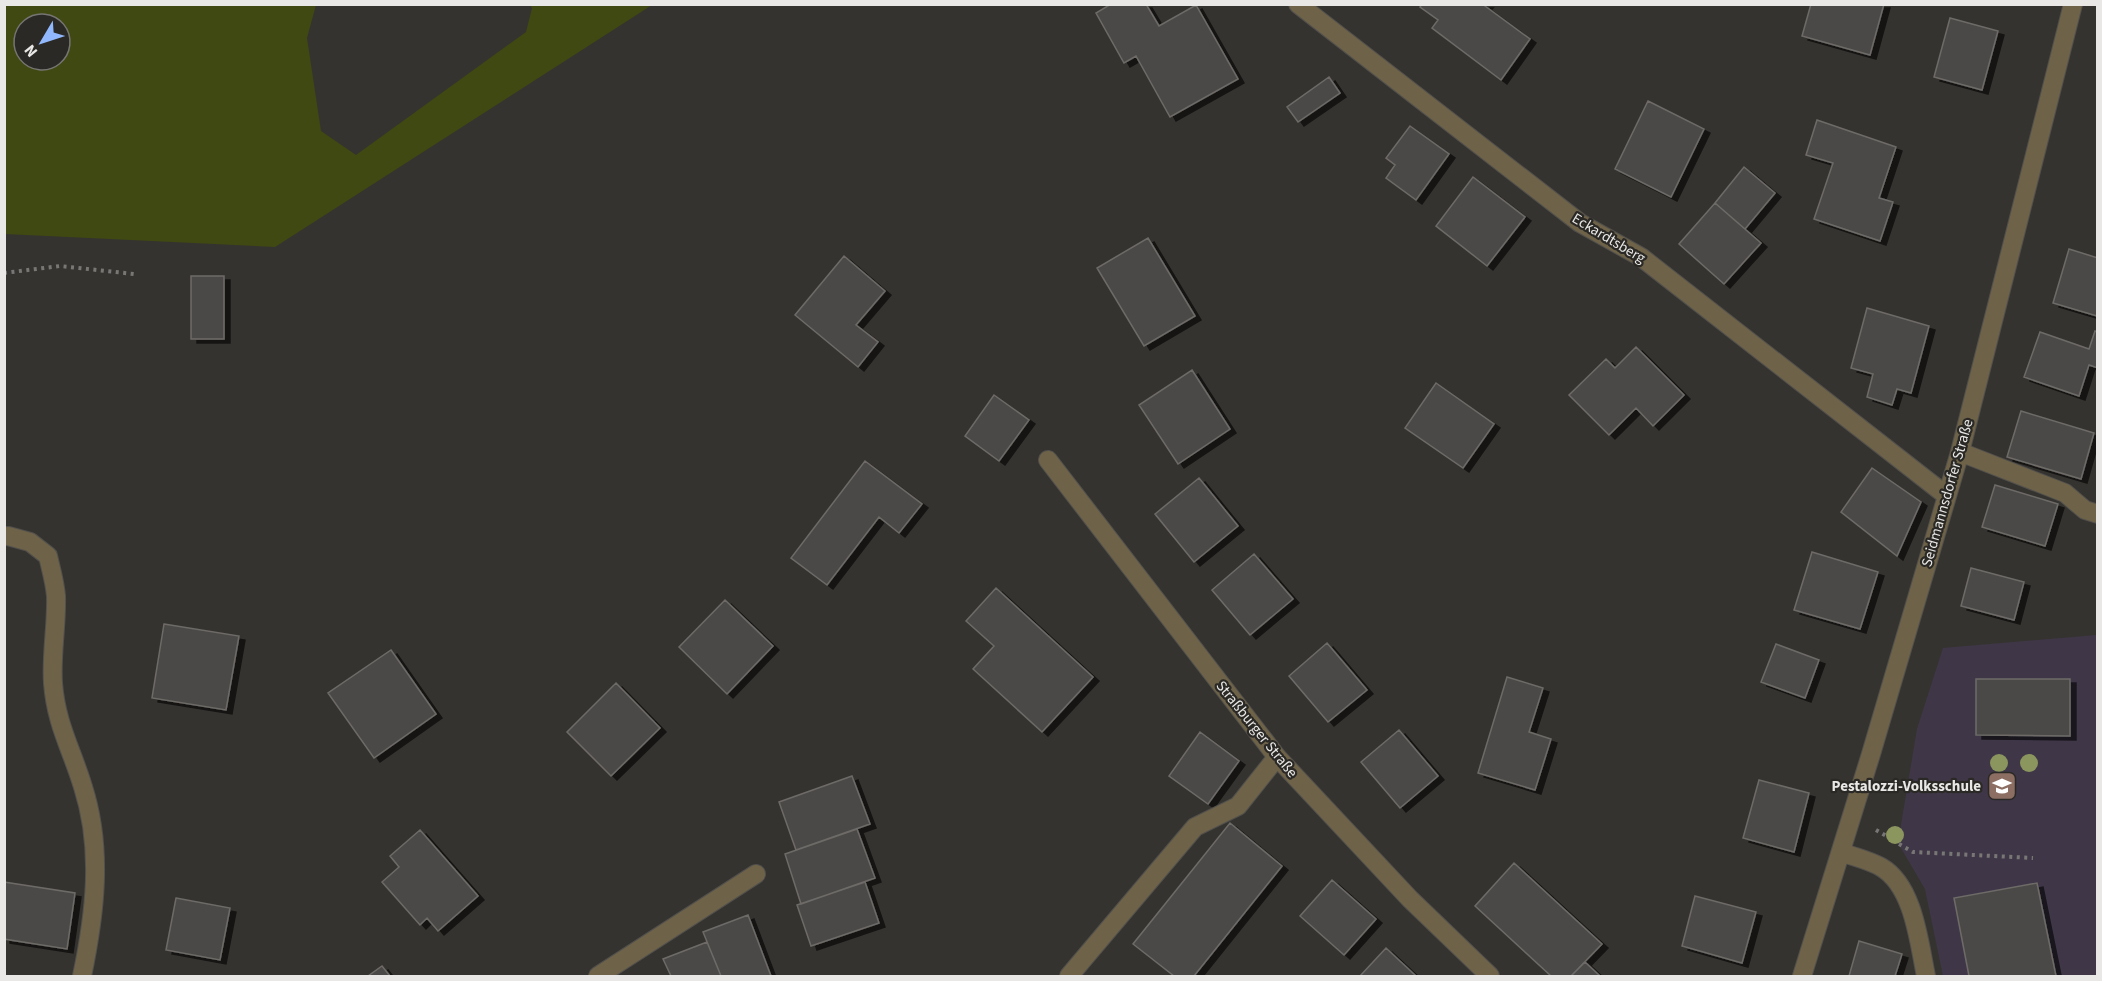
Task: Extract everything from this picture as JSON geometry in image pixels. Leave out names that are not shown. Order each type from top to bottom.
[{"type":"street","name":"Eckardtsberg","points":[[1298,4],[1580,223],[1641,256],[1947,496]]},
{"type":"street","name":"Seidmannsdorfer Straße","points":[[1802,976],[1960,452],[2022,216],[2073,4]]},
{"type":"street","points":[[1960,452],[2065,493],[2085,510],[2097,514]]},
{"type":"street","name":"Straßburger Straße","points":[[1048,460],[1277,757],[1410,899],[1490,976]]},
{"type":"street","points":[[8,536],[30,542],[48,556],[56,594],[53,682],[62,735],[83,787],[90,814],[96,877],[92,926],[82,976]]},
{"type":"street","points":[[1069,976],[1195,828],[1238,806],[1277,757]]},
{"type":"street","points":[[1841,852],[1881,867],[1896,880],[1915,918],[1926,976]]},
{"type":"street","points":[[598,976],[756,874]]},
{"type":"path","points":[[4,273],[60,266],[134,274]]},
{"type":"path","points":[[1852,816],[1913,852],[2033,858]]},
{"type":"shaded area","name":"Pestalozzi-Volksschule","points":[[2097,635],[2097,976],[1943,976],[1925,889],[1898,843],[1917,729],[1943,648]]},
{"type":"green space","points":[[5,4],[316,5],[307,38],[321,131],[356,155],[526,32],[532,8],[530,5],[652,5],[275,247],[5,234]]},
{"type":"building","points":[[1111,4],[1146,4],[1159,26],[1196,5],[1238,79],[1170,117],[1136,56],[1124,63],[1096,13]]},
{"type":"building","points":[[1422,4],[1487,4],[1485,6],[1530,39],[1501,80],[1432,28],[1438,20],[1420,7]]},
{"type":"building","points":[[1811,4],[1884,4],[1870,55],[1802,36]]},
{"type":"building","points":[[1950,18],[1998,31],[1982,90],[1934,77]]},
{"type":"building","points":[[1329,77],[1340,93],[1298,122],[1287,107]]},
{"type":"building","points":[[1648,101],[1704,129],[1671,197],[1615,169]]},
{"type":"building","points":[[1817,120],[1896,147],[1879,198],[1893,202],[1880,241],[1814,219],[1833,163],[1806,155]]},
{"type":"building","points":[[1410,126],[1449,154],[1416,200],[1386,178],[1395,165],[1386,158]]},
{"type":"building","points":[[1744,167],[1775,193],[1745,229],[1715,203]]},
{"type":"building","points":[[1473,177],[1525,217],[1487,266],[1436,226]]},
{"type":"building","points":[[1715,203],[1761,243],[1724,284],[1679,244]]},
{"type":"building","points":[[1148,238],[1195,316],[1144,346],[1097,268]]},
{"type":"building","points":[[2069,249],[2098,258],[2097,316],[2053,303]]},
{"type":"building","points":[[844,256],[885,291],[856,325],[878,342],[858,367],[795,315]]},
{"type":"building","points":[[191,276],[224,276],[224,339],[191,339]]},
{"type":"building","points":[[1867,308],[1929,326],[1911,393],[1897,389],[1892,405],[1867,397],[1873,374],[1851,368]]},
{"type":"building","points":[[2095,331],[2098,332],[2098,368],[2089,365],[2079,396],[2024,377],[2040,332],[2089,349]]},
{"type":"building","points":[[1636,347],[1684,395],[1653,426],[1636,408],[1609,435],[1569,395],[1606,359],[1615,368]]},
{"type":"building","points":[[1192,370],[1230,429],[1178,464],[1139,405]]},
{"type":"building","points":[[1436,383],[1494,424],[1463,468],[1405,428]]},
{"type":"building","points":[[994,395],[1029,420],[999,461],[965,436]]},
{"type":"building","points":[[2021,411],[2094,433],[2081,479],[2007,457]]},
{"type":"building","points":[[865,461],[922,504],[899,533],[879,517],[827,585],[791,558]]},
{"type":"building","points":[[1872,468],[1921,502],[1897,556],[1841,512]]},
{"type":"building","points":[[1199,478],[1238,526],[1194,562],[1155,514]]},
{"type":"building","points":[[1995,485],[2058,504],[2045,546],[1982,527]]},
{"type":"building","points":[[1812,552],[1878,572],[1860,629],[1794,610]]},
{"type":"building","points":[[1254,554],[1293,599],[1250,635],[1212,590]]},
{"type":"building","points":[[1971,568],[2024,582],[2014,620],[1961,606]]},
{"type":"building","points":[[996,588],[1093,677],[1042,732],[973,669],[994,646],[966,621]]},
{"type":"building","points":[[725,600],[773,646],[727,694],[679,647]]},
{"type":"building","points":[[164,624],[239,636],[226,710],[152,698]]},
{"type":"building","points":[[1327,643],[1367,690],[1328,722],[1289,676]]},
{"type":"building","points":[[1776,644],[1819,660],[1805,698],[1761,682]]},
{"type":"building","points":[[391,650],[436,714],[374,758],[328,693]]},
{"type":"building","points":[[1507,677],[1543,688],[1529,732],[1551,739],[1535,790],[1478,773]]},
{"type":"building","points":[[1976,679],[2070,679],[2070,736],[1976,735]]},
{"type":"building","points":[[616,683],[660,728],[611,776],[567,732]]},
{"type":"building","points":[[1399,730],[1438,776],[1400,808],[1361,762]]},
{"type":"building","points":[[1200,732],[1239,761],[1208,804],[1169,776]]},
{"type":"building","points":[[852,776],[870,824],[796,850],[779,802]]},
{"type":"building","points":[[1759,780],[1809,793],[1794,852],[1743,838]]},
{"type":"building","points":[[1230,823],[1282,866],[1194,976],[1174,976],[1133,944]]},
{"type":"building","points":[[857,829],[875,878],[801,904],[785,854]]},
{"type":"building","points":[[420,830],[478,896],[438,931],[427,918],[420,925],[382,882],[399,867],[390,856]]},
{"type":"building","points":[[1514,863],[1602,944],[1571,976],[1551,976],[1475,906]]},
{"type":"building","points":[[1332,880],[1376,919],[1344,955],[1300,916]]},
{"type":"building","points":[[4,882],[75,893],[67,949],[4,939]]},
{"type":"building","points":[[865,882],[879,923],[811,946],[797,905]]},
{"type":"building","points":[[2037,883],[2056,976],[1969,976],[1954,898]]},
{"type":"building","points":[[1695,896],[1756,912],[1742,963],[1682,946]]},
{"type":"building","points":[[176,898],[230,908],[220,960],[166,950]]},
{"type":"building","points":[[748,915],[771,976],[721,976],[703,932]]},
{"type":"building","points":[[1859,941],[1902,954],[1895,976],[1849,976]]},
{"type":"building","points":[[707,942],[721,976],[671,976],[663,959]]},
{"type":"building","points":[[1386,948],[1416,976],[1360,976]]},
{"type":"building","points":[[1585,962],[1600,976],[1571,976]]},
{"type":"building","points":[[382,966],[390,976],[368,976]]},
{"type":"place","name":"Pestalozzi-Volksschule","points":[[2002,786]]}]
